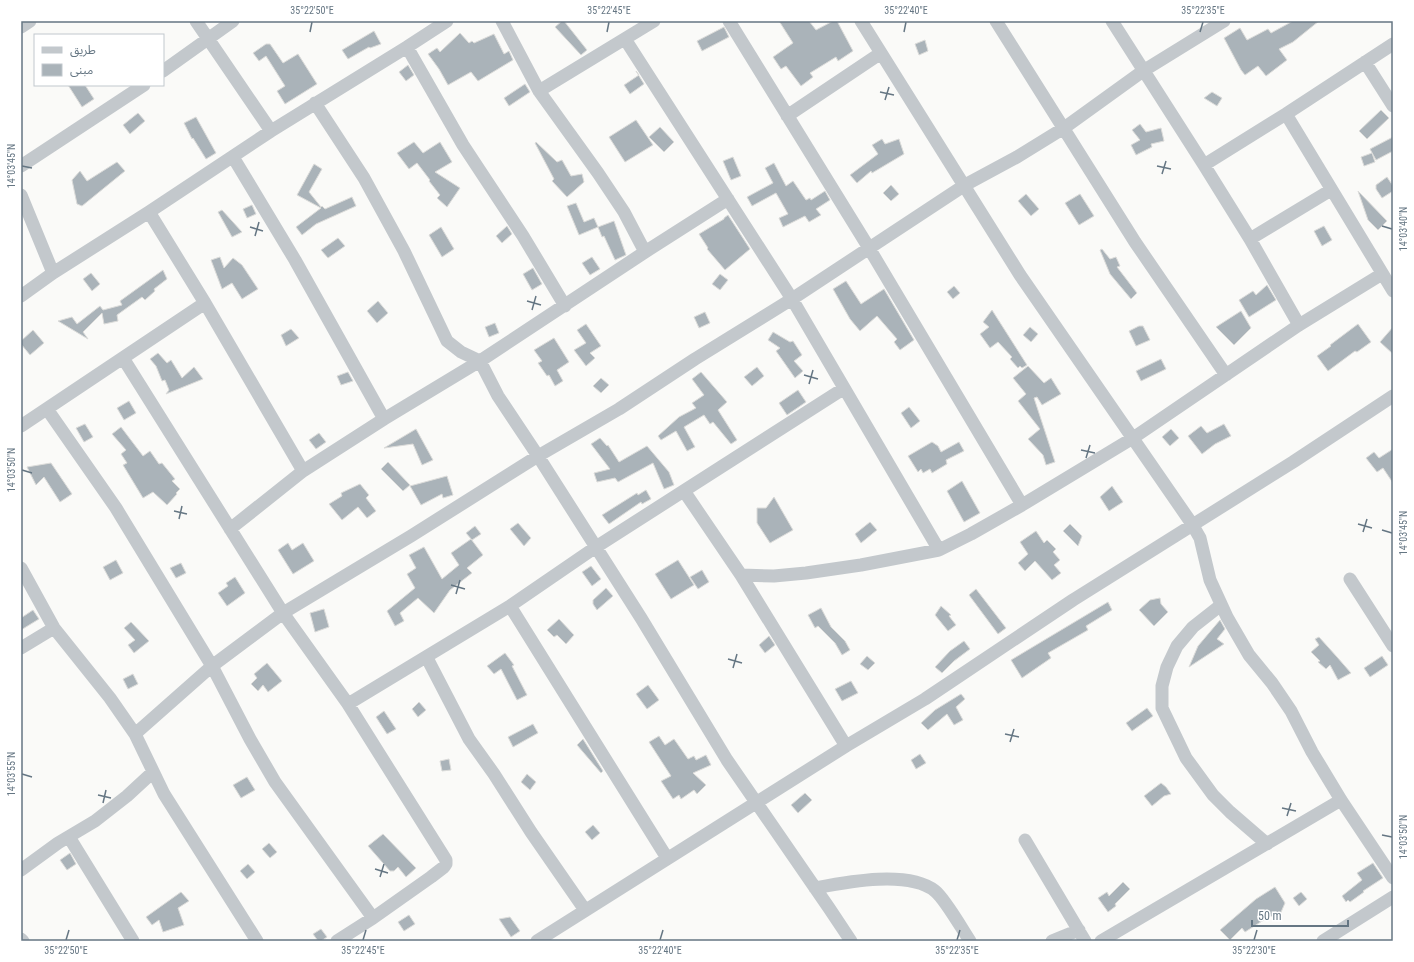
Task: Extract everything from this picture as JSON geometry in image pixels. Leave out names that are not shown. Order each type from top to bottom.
[{"type":"street","points":[[21,27],[30,21]]},
{"type":"street","points":[[196,21],[271,131]]},
{"type":"street","points":[[164,70],[233,21]]},
{"type":"street","points":[[21,296],[53,273],[149,212],[271,131],[447,21]]},
{"type":"street","points":[[502,21],[539,91],[624,212],[645,252]]},
{"type":"street","points":[[539,91],[654,21]]},
{"type":"street","points":[[729,21],[868,248],[1022,505]]},
{"type":"street","points":[[861,21],[1020,275],[1192,524],[1200,538],[1210,580],[1227,617],[1249,655],[1292,711],[1312,752],[1341,800],[1393,878]]},
{"type":"street","points":[[996,21],[1135,242],[1226,375]]},
{"type":"street","points":[[1112,21],[1250,239],[1299,325]]},
{"type":"street","points":[[135,734],[212,666],[283,613],[538,456],[619,409],[695,359],[792,299],[964,185],[1017,157],[1064,128],[1143,71],[1224,21]]},
{"type":"street","points":[[625,39],[792,299],[843,389],[939,550]]},
{"type":"street","points":[[1204,165],[1286,114],[1393,44]]},
{"type":"street","points":[[407,47],[463,145],[523,236],[564,306]]},
{"type":"street","points":[[787,116],[881,53]]},
{"type":"street","points":[[1366,62],[1393,106]]},
{"type":"street","points":[[21,166],[142,86]]},
{"type":"street","points":[[315,104],[364,178],[404,251],[447,341],[461,352],[480,361],[498,396],[596,547],[727,760],[851,941]]},
{"type":"street","points":[[1286,114],[1393,291]]},
{"type":"street","points":[[233,157],[295,260],[384,419]]},
{"type":"street","points":[[1250,239],[1332,190]]},
{"type":"street","points":[[21,195],[53,273]]},
{"type":"street","points":[[230,529],[303,471],[384,419],[480,361],[728,199]]},
{"type":"street","points":[[149,212],[205,303],[303,471]]},
{"type":"street","points":[[741,576],[774,576],[806,573],[861,565],[939,550],[1022,505],[1133,438],[1299,325],[1382,274]]},
{"type":"street","points":[[21,426],[205,303]]},
{"type":"street","points":[[123,358],[283,613],[348,704],[446,860],[444,867],[373,918],[337,941]]},
{"type":"street","points":[[348,704],[427,658],[510,606],[596,547],[843,389]]},
{"type":"street","points":[[537,941],[846,746],[925,699],[1073,600],[1293,462],[1393,396]]},
{"type":"street","points":[[47,409],[116,508],[212,666],[250,739],[275,782],[373,918]]},
{"type":"street","points":[[684,491],[741,576],[846,746]]},
{"type":"street","points":[[21,568],[54,628],[110,698],[135,734],[164,794],[257,941]]},
{"type":"street","points":[[1350,579],[1393,646]]},
{"type":"street","points":[[1221,605],[1193,627],[1177,646],[1167,667],[1162,686],[1162,708],[1186,758],[1213,794],[1230,812],[1267,844]]},
{"type":"street","points":[[510,606],[667,858]]},
{"type":"street","points":[[21,648],[54,628]]},
{"type":"street","points":[[427,658],[469,739],[585,910]]},
{"type":"street","points":[[21,870],[58,844],[95,821],[127,796],[153,772]]},
{"type":"street","points":[[1101,941],[1341,800]]},
{"type":"street","points":[[69,837],[133,941]]},
{"type":"street","points":[[1026,840],[1082,936],[1052,941]]},
{"type":"street","points":[[815,888],[872,880],[903,880],[920,883],[935,891],[970,941]]},
{"type":"street","points":[[1323,941],[1393,897]]},
{"type":"building","points":[[564,21],[587,50],[581,55],[555,27]]},
{"type":"building","points":[[779,21],[809,21],[816,30],[833,21],[837,21],[853,51],[838,61],[836,57],[810,73],[813,77],[801,86],[786,66],[781,69],[773,57],[793,43]]},
{"type":"building","points":[[1293,21],[1319,21],[1293,42],[1279,49],[1287,60],[1266,76],[1258,66],[1245,75],[1224,38],[1240,28],[1247,40],[1268,29],[1271,33]]},
{"type":"building","points":[[724,27],[729,37],[702,51],[697,41]]},
{"type":"building","points":[[374,31],[381,44],[370,48],[369,47],[348,59],[342,50]]},
{"type":"building","points":[[460,33],[469,43],[472,41],[474,43],[494,34],[504,54],[509,51],[513,60],[478,81],[471,72],[448,85],[428,54],[437,48],[440,52]]},
{"type":"building","points":[[925,40],[928,51],[919,55],[915,44]]},
{"type":"building","points":[[266,44],[270,44],[283,63],[298,54],[317,84],[285,104],[277,91],[285,86],[266,56],[259,61],[253,53]]},
{"type":"building","points":[[408,65],[414,75],[406,81],[399,72]]},
{"type":"building","points":[[639,75],[644,84],[630,94],[624,85]]},
{"type":"building","points":[[525,84],[530,92],[509,106],[504,98]]},
{"type":"building","points":[[69,86],[86,86],[94,99],[82,107]]},
{"type":"building","points":[[1212,92],[1222,98],[1217,106],[1204,98]]},
{"type":"building","points":[[1381,110],[1389,118],[1367,139],[1359,131]]},
{"type":"building","points":[[138,113],[145,121],[130,134],[123,125]]},
{"type":"building","points":[[196,117],[216,153],[206,159],[193,138],[192,139],[184,123]]},
{"type":"building","points":[[636,120],[653,145],[625,162],[609,137]]},
{"type":"building","points":[[1140,124],[1146,132],[1161,128],[1164,141],[1151,144],[1152,147],[1136,155],[1131,145],[1140,140],[1132,130]]},
{"type":"building","points":[[660,127],[674,142],[664,152],[649,137]]},
{"type":"building","points":[[1393,137],[1393,151],[1376,160],[1370,149]]},
{"type":"building","points":[[882,139],[885,144],[899,139],[904,154],[872,173],[871,171],[857,183],[850,175],[878,154],[872,145]]},
{"type":"building","points":[[414,142],[423,153],[440,142],[452,162],[435,172],[460,188],[447,207],[437,198],[440,195],[417,163],[409,169],[397,153]]},
{"type":"building","points":[[536,142],[557,162],[562,160],[571,176],[582,174],[584,182],[567,197],[552,181],[554,179],[535,143]]},
{"type":"building","points":[[1372,153],[1375,162],[1364,166],[1361,157]]},
{"type":"building","points":[[733,157],[741,176],[731,180],[723,161]]},
{"type":"building","points":[[117,162],[125,171],[82,206],[77,204],[72,180],[80,171],[87,181]]},
{"type":"building","points":[[774,163],[786,186],[793,181],[806,200],[810,198],[811,200],[825,191],[830,200],[816,209],[821,215],[809,222],[805,216],[783,227],[779,218],[788,214],[776,193],[752,206],[747,197],[773,183],[765,168]]},
{"type":"building","points":[[314,164],[322,169],[309,192],[321,207],[322,206],[325,209],[352,197],[356,206],[316,224],[302,235],[296,227],[321,208],[297,195]]},
{"type":"building","points":[[1387,177],[1393,186],[1393,191],[1382,198],[1376,189],[1376,185]]},
{"type":"building","points":[[891,185],[899,194],[891,201],[883,193]]},
{"type":"building","points":[[1358,191],[1387,221],[1378,230],[1368,220]]},
{"type":"building","points":[[1026,194],[1039,209],[1031,216],[1018,201]]},
{"type":"building","points":[[1080,194],[1094,216],[1079,225],[1065,203]]},
{"type":"building","points":[[576,203],[584,222],[594,218],[598,227],[579,235],[567,206]]},
{"type":"building","points":[[252,205],[256,214],[247,218],[243,209]]},
{"type":"building","points":[[222,210],[242,232],[232,237],[218,212]]},
{"type":"building","points":[[728,215],[750,249],[725,270],[707,249],[708,248],[699,234]]},
{"type":"building","points":[[614,221],[626,255],[615,260],[604,236],[602,237],[598,227]]},
{"type":"building","points":[[507,226],[512,234],[502,243],[496,236]]},
{"type":"building","points":[[1324,226],[1332,240],[1322,246],[1314,231]]},
{"type":"building","points":[[441,227],[454,249],[442,257],[429,235]]},
{"type":"building","points":[[338,238],[345,246],[328,258],[321,250]]},
{"type":"building","points":[[1102,249],[1110,259],[1116,257],[1120,266],[1117,267],[1137,293],[1131,299],[1110,274],[1100,250]]},
{"type":"building","points":[[220,257],[224,268],[233,258],[242,265],[258,289],[242,299],[232,283],[222,289],[211,260]]},
{"type":"building","points":[[592,257],[600,269],[590,275],[582,263]]},
{"type":"building","points":[[533,268],[542,284],[532,290],[523,274]]},
{"type":"building","points":[[163,270],[167,279],[154,289],[155,291],[145,300],[142,297],[117,315],[118,321],[104,324],[102,313],[83,332],[88,339],[58,321],[72,317],[77,324],[100,306],[103,310],[122,305],[120,301]]},
{"type":"building","points":[[91,273],[100,284],[92,291],[83,279]]},
{"type":"building","points":[[720,274],[728,280],[720,290],[712,284]]},
{"type":"building","points":[[846,281],[861,304],[884,289],[914,340],[900,350],[894,342],[897,339],[877,316],[860,331],[850,319],[833,289]]},
{"type":"building","points":[[1267,285],[1276,300],[1249,317],[1239,300],[1253,291],[1256,295]]},
{"type":"building","points":[[954,286],[960,293],[953,299],[947,292]]},
{"type":"building","points":[[378,301],[388,313],[377,323],[367,311]]},
{"type":"building","points":[[992,310],[1027,365],[1022,368],[1020,366],[1018,368],[1010,359],[1012,357],[998,342],[990,348],[980,334],[989,327],[983,322]]},
{"type":"building","points":[[1241,311],[1251,328],[1234,345],[1216,327]]},
{"type":"building","points":[[705,312],[710,323],[699,328],[694,317]]},
{"type":"building","points":[[495,323],[499,333],[489,337],[485,327]]},
{"type":"building","points":[[586,324],[601,346],[590,353],[595,358],[586,366],[574,350],[586,343],[577,330]]},
{"type":"building","points":[[1358,324],[1371,342],[1357,352],[1355,351],[1328,371],[1317,356]]},
{"type":"building","points":[[1139,326],[1143,326],[1150,340],[1136,346],[1129,331]]},
{"type":"building","points":[[1030,327],[1038,334],[1031,342],[1023,335]]},
{"type":"building","points":[[1393,327],[1393,354],[1380,342]]},
{"type":"building","points":[[291,329],[299,338],[286,346],[281,335]]},
{"type":"building","points":[[33,330],[44,343],[30,355],[21,344],[21,341]]},
{"type":"building","points":[[773,332],[790,342],[793,341],[802,355],[794,361],[803,371],[795,378],[776,351],[780,348],[768,340]]},
{"type":"building","points":[[554,338],[569,362],[557,370],[563,381],[555,386],[549,375],[547,376],[538,363],[542,361],[534,350]]},
{"type":"building","points":[[158,353],[167,363],[171,360],[182,378],[194,367],[203,379],[166,394],[169,390],[165,380],[162,381],[156,366],[150,359]]},
{"type":"building","points":[[1161,359],[1166,369],[1141,381],[1136,371]]},
{"type":"building","points":[[1028,366],[1044,383],[1051,378],[1061,394],[1042,405],[1037,397],[1034,398],[1055,462],[1046,465],[1043,455],[1028,439],[1040,429],[1018,401],[1026,394],[1013,378]]},
{"type":"building","points":[[757,367],[764,376],[752,386],[744,377]]},
{"type":"building","points":[[348,372],[353,381],[341,385],[337,376]]},
{"type":"building","points":[[701,372],[727,402],[718,410],[737,440],[731,444],[713,422],[710,424],[704,415],[684,427],[695,447],[687,451],[676,431],[661,440],[658,436],[679,417],[696,408],[692,403],[704,395],[692,379]]},
{"type":"building","points":[[601,378],[609,385],[601,393],[593,386]]},
{"type":"building","points":[[798,390],[806,402],[787,415],[779,403]]},
{"type":"building","points":[[129,401],[136,413],[124,420],[117,408]]},
{"type":"building","points":[[909,407],[920,421],[911,428],[901,413]]},
{"type":"building","points":[[85,424],[93,437],[84,442],[76,428]]},
{"type":"building","points":[[1224,424],[1231,436],[1215,444],[1202,454],[1188,436],[1201,426],[1207,433]]},
{"type":"building","points":[[121,427],[143,456],[150,451],[159,464],[162,463],[175,479],[172,481],[180,489],[167,505],[153,492],[143,498],[123,465],[127,463],[121,454],[126,450],[112,434]]},
{"type":"building","points":[[416,429],[433,460],[422,465],[413,444],[384,448]]},
{"type":"building","points":[[1171,429],[1179,438],[1170,446],[1162,437]]},
{"type":"building","points":[[319,433],[326,442],[316,449],[309,440]]},
{"type":"building","points":[[600,438],[607,446],[608,445],[619,462],[647,446],[669,472],[674,485],[664,489],[653,463],[618,482],[615,478],[597,482],[594,473],[610,469],[591,444]]},
{"type":"building","points":[[932,442],[938,446],[941,452],[959,442],[964,451],[946,460],[947,464],[932,473],[930,469],[923,473],[921,469],[918,472],[908,456]]},
{"type":"building","points":[[1393,449],[1393,483],[1383,468],[1377,472],[1366,458],[1374,452],[1379,458]]},
{"type":"building","points":[[388,462],[410,485],[403,491],[381,469]]},
{"type":"building","points":[[51,463],[72,494],[60,502],[44,477],[36,485],[27,467]]},
{"type":"building","points":[[447,476],[453,495],[443,498],[442,494],[421,505],[410,486]]},
{"type":"building","points":[[962,481],[980,513],[964,522],[947,491]]},
{"type":"building","points":[[360,484],[369,495],[366,498],[376,511],[367,518],[358,507],[342,520],[329,504],[342,496],[341,493]]},
{"type":"building","points":[[1112,486],[1123,502],[1109,511],[1100,497]]},
{"type":"building","points":[[646,490],[651,499],[642,504],[641,502],[609,524],[602,515],[637,493],[638,495]]},
{"type":"building","points":[[774,497],[793,530],[770,543],[757,523],[757,508],[766,508]]},
{"type":"building","points":[[870,522],[877,530],[861,543],[855,534]]},
{"type":"building","points":[[518,523],[531,538],[524,546],[510,529]]},
{"type":"building","points":[[1070,524],[1082,536],[1078,546],[1063,531]]},
{"type":"building","points":[[475,526],[481,534],[472,540],[466,533]]},
{"type":"building","points":[[1036,531],[1044,543],[1047,540],[1056,549],[1053,552],[1060,560],[1054,565],[1061,573],[1052,580],[1035,561],[1025,571],[1018,563],[1028,554],[1020,542]]},
{"type":"building","points":[[471,539],[483,555],[467,568],[472,573],[450,590],[434,613],[418,598],[400,613],[404,621],[395,626],[387,611],[415,588],[407,574],[416,568],[409,555],[424,547],[442,579],[459,565],[451,553]]},
{"type":"building","points":[[288,543],[292,550],[303,543],[314,561],[293,574],[278,550]]},
{"type":"building","points":[[116,560],[123,573],[110,580],[103,567]]},
{"type":"building","points":[[678,560],[694,585],[671,599],[655,574]]},
{"type":"building","points":[[181,563],[186,573],[176,578],[170,568]]},
{"type":"building","points":[[591,566],[601,579],[592,586],[582,572]]},
{"type":"building","points":[[702,570],[709,582],[698,589],[690,577]]},
{"type":"building","points":[[235,577],[245,593],[227,606],[218,593],[228,586],[226,583]]},
{"type":"building","points":[[606,588],[613,596],[597,610],[593,604],[593,600]]},
{"type":"building","points":[[976,589],[1006,628],[998,634],[969,595]]},
{"type":"building","points":[[1160,598],[1161,604],[1168,612],[1154,626],[1139,610],[1150,600]]},
{"type":"building","points":[[1108,602],[1112,610],[1086,626],[1088,630],[1048,653],[1051,658],[1022,678],[1011,660]]},
{"type":"building","points":[[941,606],[951,615],[949,616],[956,625],[948,631],[935,615]]},
{"type":"building","points":[[821,608],[831,627],[845,641],[850,650],[842,655],[835,643],[818,626],[815,628],[808,615]]},
{"type":"building","points":[[324,609],[329,627],[315,632],[310,613]]},
{"type":"building","points":[[33,610],[39,619],[21,630],[21,618]]},
{"type":"building","points":[[559,619],[574,635],[566,644],[557,635],[554,637],[547,630]]},
{"type":"building","points":[[1220,620],[1225,629],[1217,639],[1224,644],[1189,667],[1198,646]]},
{"type":"building","points":[[131,622],[149,641],[134,653],[128,645],[135,640],[124,628]]},
{"type":"building","points":[[769,636],[775,645],[765,653],[759,645]]},
{"type":"building","points":[[1319,637],[1351,673],[1338,680],[1330,665],[1326,669],[1318,662],[1320,661],[1311,652],[1319,645],[1315,639]]},
{"type":"building","points":[[964,641],[970,649],[954,661],[942,673],[935,667],[950,651]]},
{"type":"building","points":[[505,653],[514,665],[512,666],[527,695],[517,700],[501,669],[494,674],[487,666]]},
{"type":"building","points":[[867,656],[875,663],[868,670],[860,664]]},
{"type":"building","points":[[1382,656],[1388,665],[1370,677],[1364,668]]},
{"type":"building","points":[[267,663],[282,681],[268,692],[263,685],[258,691],[251,684],[257,678],[254,674]]},
{"type":"building","points":[[133,674],[138,684],[128,689],[123,679]]},
{"type":"building","points":[[851,681],[858,693],[842,701],[835,689]]},
{"type":"building","points":[[648,685],[659,700],[647,709],[636,694]]},
{"type":"building","points":[[961,694],[965,699],[956,707],[963,720],[954,725],[947,714],[928,730],[921,723],[935,710]]},
{"type":"building","points":[[419,702],[426,710],[418,717],[412,709]]},
{"type":"building","points":[[1147,708],[1153,716],[1132,731],[1126,723]]},
{"type":"building","points":[[384,711],[396,729],[387,734],[376,717]]},
{"type":"building","points":[[533,724],[538,733],[513,747],[508,737]]},
{"type":"building","points":[[659,736],[665,745],[674,739],[688,759],[694,756],[696,760],[706,755],[711,765],[693,773],[706,785],[697,794],[694,790],[681,799],[679,795],[673,799],[661,781],[671,776],[649,742]]},
{"type":"building","points":[[583,739],[603,771],[601,773],[577,745]]},
{"type":"building","points":[[920,754],[926,763],[916,769],[911,760]]},
{"type":"building","points":[[449,759],[451,770],[442,771],[440,761]]},
{"type":"building","points":[[527,774],[536,782],[530,790],[521,782]]},
{"type":"building","points":[[247,777],[255,790],[241,798],[233,785]]},
{"type":"building","points":[[1161,783],[1171,794],[1164,796],[1152,806],[1144,796]]},
{"type":"building","points":[[805,793],[812,800],[798,813],[791,805]]},
{"type":"building","points":[[593,825],[600,833],[592,840],[585,832]]},
{"type":"building","points":[[383,834],[416,868],[406,877],[398,867],[394,871],[390,871],[368,846]]},
{"type":"building","points":[[269,843],[277,852],[270,858],[262,849]]},
{"type":"building","points":[[70,853],[76,864],[67,870],[60,860]]},
{"type":"building","points":[[1373,863],[1383,878],[1363,891],[1364,892],[1350,902],[1348,900],[1346,902],[1342,896],[1362,880],[1357,873]]},
{"type":"building","points":[[248,864],[255,872],[247,879],[240,871]]},
{"type":"building","points":[[1123,882],[1130,889],[1115,904],[1116,906],[1108,912],[1098,898],[1107,892],[1109,896]]},
{"type":"building","points":[[1275,887],[1285,903],[1278,919],[1270,916],[1245,932],[1242,928],[1230,940],[1220,930],[1256,899]]},
{"type":"building","points":[[181,892],[189,901],[178,908],[184,925],[163,932],[159,920],[152,925],[146,917]]},
{"type":"building","points":[[1301,892],[1307,899],[1299,906],[1293,898]]},
{"type":"building","points":[[409,915],[415,924],[404,931],[398,922]]},
{"type":"building","points":[[510,917],[520,931],[511,937],[499,919]]},
{"type":"building","points":[[321,929],[327,937],[321,941],[318,941],[313,934]]}]
